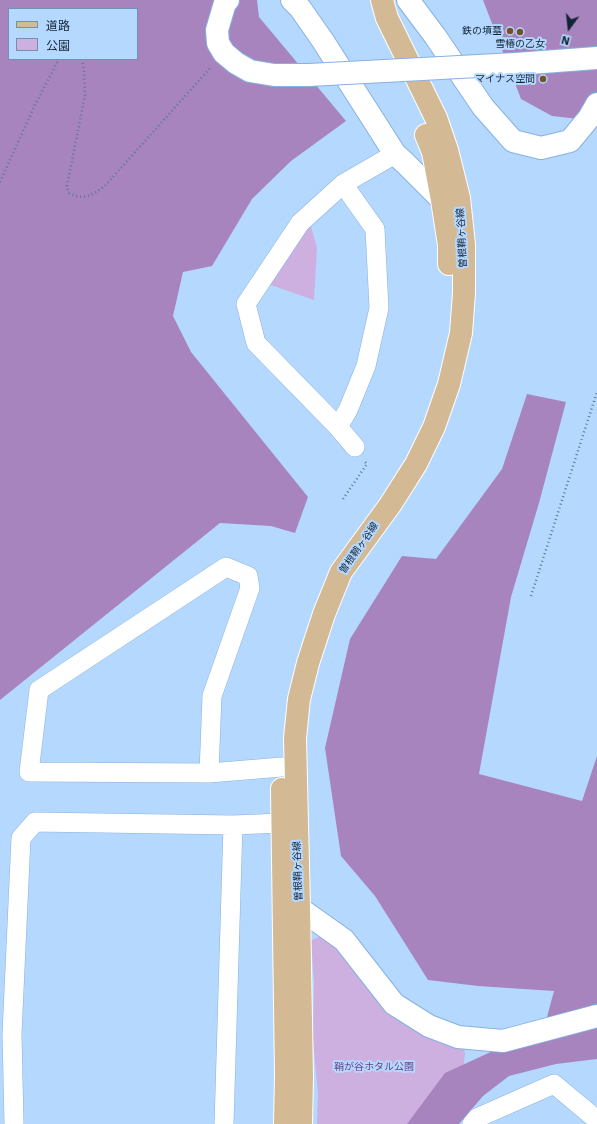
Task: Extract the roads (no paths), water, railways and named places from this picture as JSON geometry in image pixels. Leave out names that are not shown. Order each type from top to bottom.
[{"type":"main road","name":"曽根鞘ヶ谷線","points":[[285,1124],[286,1076],[282,767],[280,736],[284,696],[293,658],[309,609],[328,565],[377,497],[402,457],[420,421],[434,379],[446,330],[449,292],[449,245],[433,152],[422,122],[372,21],[367,0]]},
{"type":"main road","name":"曽根鞘ヶ谷線","points":[[301,1124],[302,1078],[300,908],[295,738],[299,699],[308,663],[324,614],[341,572],[404,483],[416,464],[434,427],[449,384],[461,333],[464,293],[464,245],[459,198],[447,150],[436,118],[387,18],[382,0]]},
{"type":"street","points":[[228,0],[225,3],[217,30],[218,43],[224,53],[236,63],[250,71],[274,75],[309,76],[597,58]]},
{"type":"street","points":[[292,0],[300,8],[323,40],[394,154],[442,200]]},
{"type":"street","points":[[408,0],[483,107],[513,141],[541,148],[570,141],[597,104]]},
{"type":"street","points":[[355,447],[338,427],[256,343],[246,304],[300,223],[343,184],[394,154]]},
{"type":"street","points":[[338,427],[348,410],[366,366],[379,308],[375,229],[343,184]]},
{"type":"street","points":[[209,773],[212,696],[250,588],[248,576],[226,567],[39,690],[29,772],[209,773],[282,767]]},
{"type":"street","points":[[14,1124],[6,1037],[21,838],[35,822],[233,825],[282,823]]},
{"type":"street","points":[[224,1124],[233,825]]},
{"type":"street","points":[[300,908],[344,940],[394,1004],[429,1026],[458,1037],[504,1041],[597,1016]]},
{"type":"street","points":[[472,1124],[478,1118],[554,1084],[597,1120]]},
{"type":"place","name":"鉄の墳墓","points":[[510,31]]},
{"type":"place","name":"雪椿の乙女","points":[[520,32]]},
{"type":"place","name":"マイナス空間","points":[[543,79]]},
{"type":"park label","name":"鞘が谷ホタル公園","points":[[374,1067]]}]
